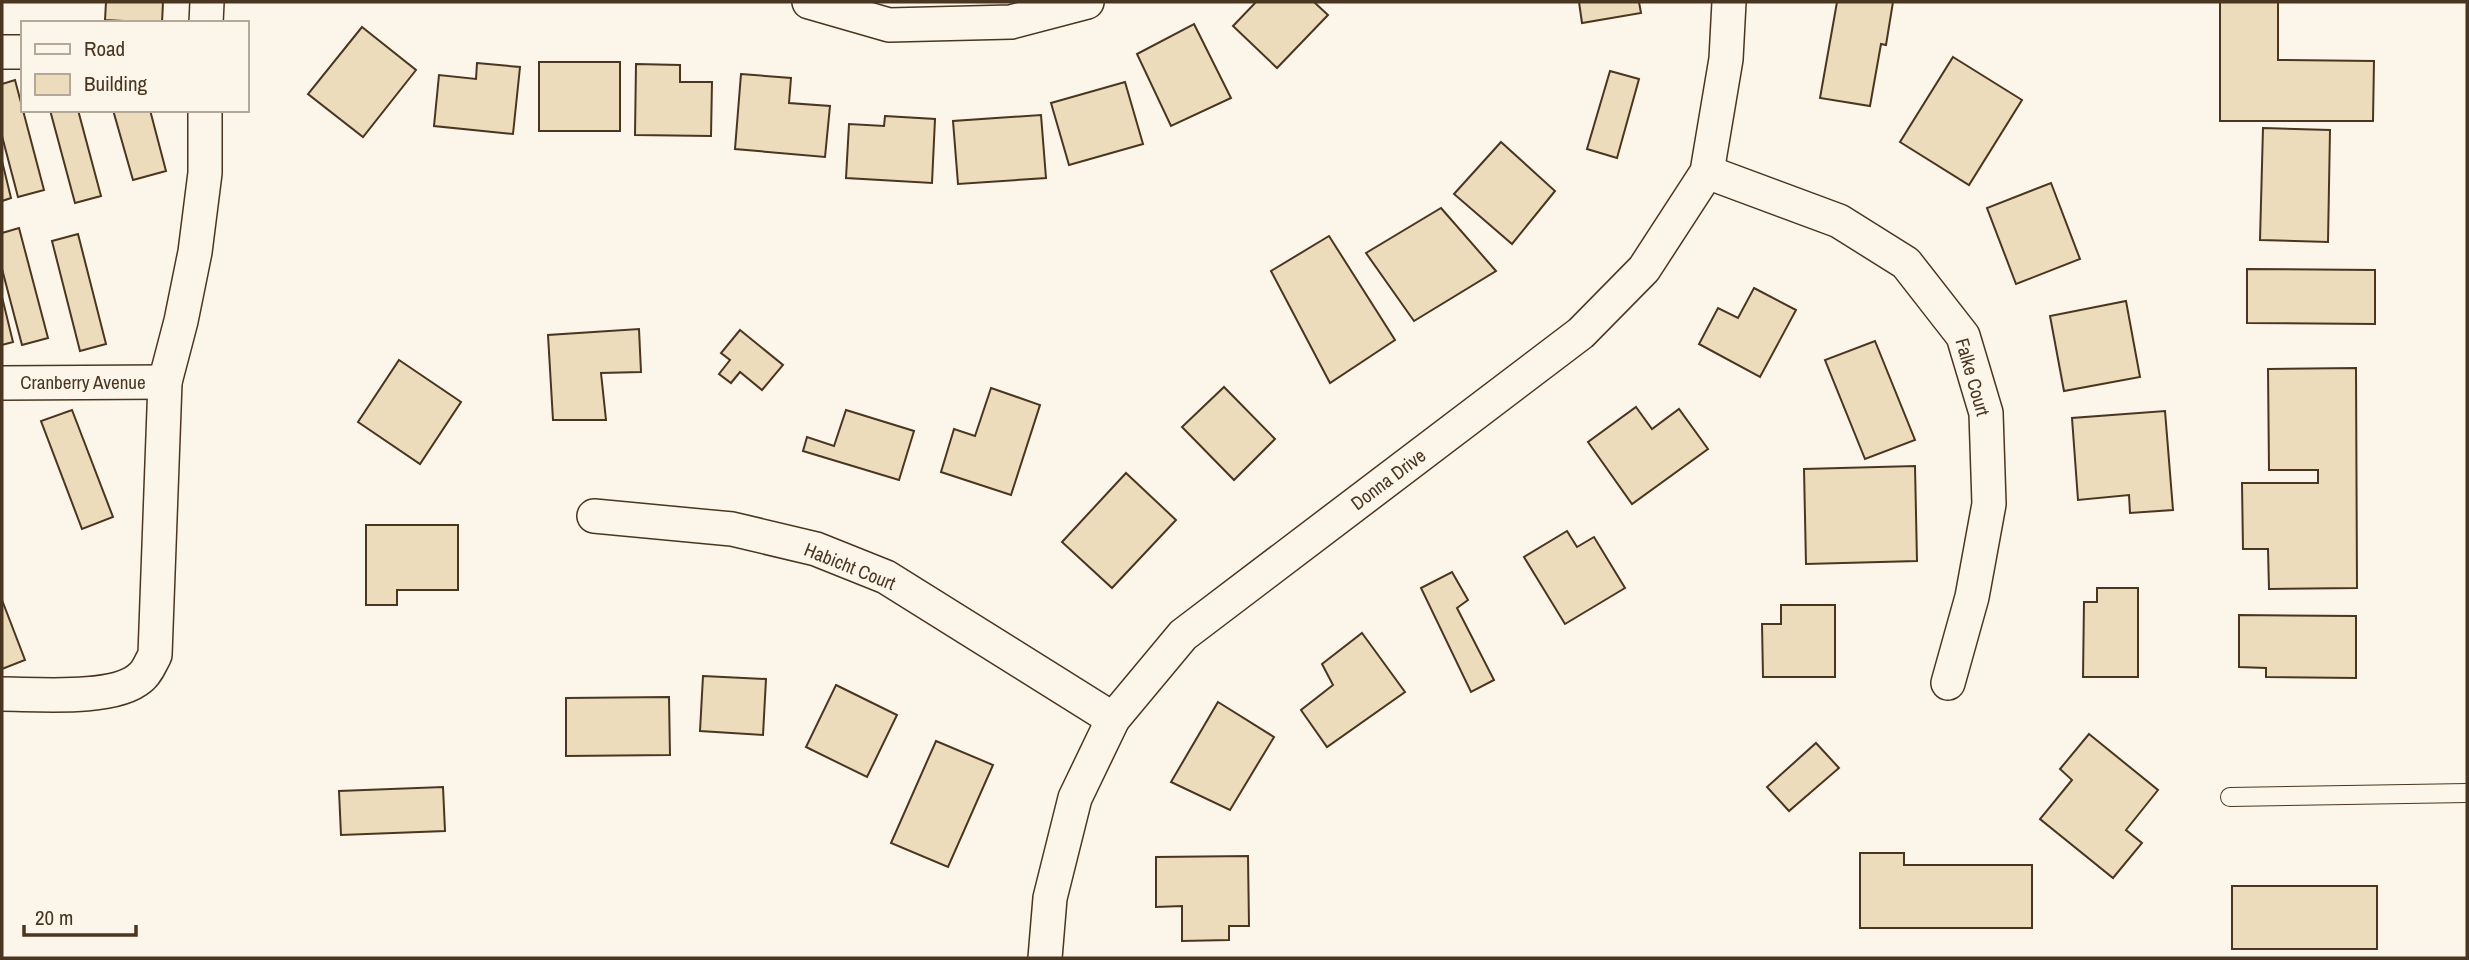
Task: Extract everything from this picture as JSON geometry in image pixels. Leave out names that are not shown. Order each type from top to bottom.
[{"type":"street","points":[[206,2],[206,21]]},
{"type":"street","points":[[809,2],[889,25],[1011,22],[1087,2]]},
{"type":"street","name":"Donna Drive","points":[[1045,958],[1051,898],[1075,798],[1113,719],[1182,635],[1581,333],[1644,268],[1707,172],[1726,59],[1730,2]]},
{"type":"street","points":[[2,52],[21,52]]},
{"type":"street","points":[[2,695],[90,694],[122,688],[141,678],[155,656],[165,382],[195,252],[205,173],[205,112]]},
{"type":"street","name":"Falke Court","points":[[1707,172],[1839,221],[1906,263],[1963,336],[1986,413],[1990,504],[1972,597],[1948,683]]},
{"type":"street","name":"Cranberry Avenue","points":[[2,383],[165,382]]},
{"type":"street","name":"Habicht Court","points":[[594,516],[732,529],[816,549],[886,577],[1113,719]]},
{"type":"lane","points":[[2230,797],[2467,793]]},
{"type":"building","points":[[106,2],[163,2],[162,21],[105,20]]},
{"type":"building","points":[[1256,2],[1314,2],[1328,15],[1277,68],[1233,26]]},
{"type":"building","points":[[1579,2],[1639,2],[1641,13],[1582,23]]},
{"type":"building","points":[[1837,2],[1893,2],[1886,45],[1881,44],[1870,106],[1820,98]]},
{"type":"building","points":[[2220,2],[2278,2],[2278,60],[2374,61],[2373,121],[2220,121]]},
{"type":"building","points":[[1194,24],[1231,98],[1171,126],[1137,54]]},
{"type":"building","points":[[362,27],[416,70],[363,137],[308,94]]},
{"type":"building","points":[[1953,57],[2022,100],[1969,185],[1900,142]]},
{"type":"building","points":[[539,62],[620,62],[620,131],[539,131]]},
{"type":"building","points":[[477,63],[520,67],[513,134],[434,126],[439,75],[476,79]]},
{"type":"building","points":[[636,64],[680,65],[680,82],[712,82],[711,136],[635,135]]},
{"type":"building","points":[[1610,71],[1639,79],[1617,158],[1587,149]]},
{"type":"building","points":[[741,74],[791,78],[789,103],[830,106],[825,157],[735,149]]},
{"type":"building","points":[[15,80],[21,112],[23,112],[44,190],[18,197],[2,136],[2,84]]},
{"type":"building","points":[[1125,82],[1143,144],[1069,165],[1051,103]]},
{"type":"building","points":[[51,112],[79,112],[101,196],[75,203]]},
{"type":"building","points":[[114,112],[151,112],[166,171],[133,180]]},
{"type":"building","points":[[1041,115],[1046,178],[958,184],[953,121]]},
{"type":"building","points":[[885,116],[935,119],[932,183],[846,178],[849,124],[884,126]]},
{"type":"building","points":[[2263,128],[2330,130],[2328,242],[2260,240]]},
{"type":"building","points":[[1501,142],[1555,191],[1512,244],[1454,194]]},
{"type":"building","points":[[2,161],[11,198],[2,201]]},
{"type":"building","points":[[2051,183],[2080,259],[2016,284],[1987,208]]},
{"type":"building","points":[[1441,208],[1496,271],[1414,321],[1366,253]]},
{"type":"building","points":[[19,228],[48,338],[22,345],[2,269],[2,233]]},
{"type":"building","points":[[78,234],[106,344],[80,351],[52,241]]},
{"type":"building","points":[[1329,236],[1395,340],[1330,383],[1271,271]]},
{"type":"building","points":[[2247,269],[2375,270],[2375,324],[2247,323]]},
{"type":"building","points":[[1754,288],[1796,310],[1760,377],[1699,344],[1718,308],[1738,318]]},
{"type":"building","points":[[2,297],[13,342],[2,345]]},
{"type":"building","points":[[2126,301],[2140,377],[2064,391],[2050,316]]},
{"type":"building","points":[[639,329],[641,372],[601,373],[606,420],[553,420],[548,335]]},
{"type":"building","points":[[740,330],[783,365],[762,390],[740,372],[731,383],[719,374],[730,360],[721,353]]},
{"type":"building","points":[[1875,341],[1915,440],[1865,459],[1825,360]]},
{"type":"building","points":[[399,360],[461,402],[420,464],[358,422]]},
{"type":"building","points":[[2356,368],[2357,588],[2269,589],[2268,549],[2243,549],[2242,483],[2318,483],[2318,470],[2269,470],[2268,369]]},
{"type":"building","points":[[1224,387],[1275,439],[1234,480],[1182,427]]},
{"type":"building","points":[[991,388],[1040,405],[1011,495],[941,472],[954,429],[975,436]]},
{"type":"building","points":[[1636,407],[1652,429],[1679,409],[1708,449],[1632,504],[1588,442]]},
{"type":"building","points":[[72,410],[113,517],[82,529],[41,421]]},
{"type":"building","points":[[846,410],[914,431],[899,480],[803,451],[807,437],[834,446]]},
{"type":"building","points":[[2165,411],[2173,510],[2130,513],[2129,495],[2078,500],[2072,418]]},
{"type":"building","points":[[1915,466],[1917,561],[1806,564],[1804,469]]},
{"type":"building","points":[[1126,473],[1176,520],[1112,588],[1062,542]]},
{"type":"building","points":[[366,525],[458,525],[458,590],[397,590],[397,605],[366,605]]},
{"type":"building","points":[[1567,531],[1577,547],[1594,537],[1625,588],[1565,624],[1524,557]]},
{"type":"building","points":[[1452,572],[1468,600],[1457,608],[1494,680],[1471,692],[1421,588]]},
{"type":"building","points":[[2097,588],[2138,588],[2138,677],[2083,677],[2084,602],[2097,602]]},
{"type":"building","points":[[2,600],[25,660],[2,669]]},
{"type":"building","points":[[1781,605],[1835,605],[1835,677],[1763,677],[1762,624],[1781,624]]},
{"type":"building","points":[[2239,615],[2356,616],[2356,678],[2266,677],[2266,668],[2239,667]]},
{"type":"building","points":[[1362,633],[1405,692],[1327,747],[1301,710],[1333,685],[1322,664]]},
{"type":"building","points":[[703,676],[766,679],[763,735],[700,731]]},
{"type":"building","points":[[836,685],[897,715],[867,777],[806,747]]},
{"type":"building","points":[[669,697],[670,755],[566,756],[566,698]]},
{"type":"building","points":[[1218,702],[1274,737],[1230,810],[1171,782]]},
{"type":"building","points":[[2089,734],[2158,790],[2126,830],[2142,843],[2113,878],[2040,819],[2072,780],[2060,769]]},
{"type":"building","points":[[936,741],[993,765],[948,867],[891,843]]},
{"type":"building","points":[[1816,743],[1839,768],[1789,811],[1767,787]]},
{"type":"building","points":[[443,787],[445,831],[341,835],[339,791]]},
{"type":"building","points":[[1860,853],[1904,853],[1904,865],[2032,865],[2032,928],[1860,928]]},
{"type":"building","points":[[1248,856],[1249,926],[1229,926],[1229,940],[1182,941],[1182,906],[1156,907],[1156,857]]},
{"type":"building","points":[[2232,886],[2377,886],[2377,949],[2232,949]]}]
